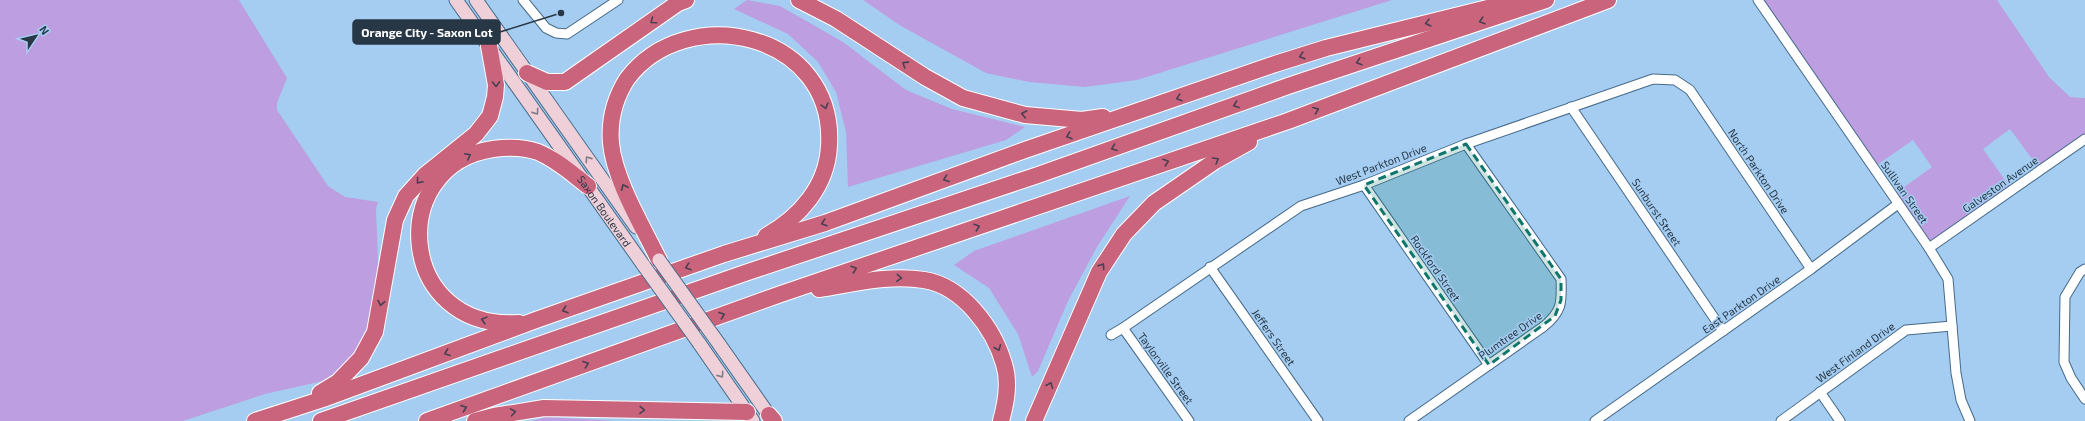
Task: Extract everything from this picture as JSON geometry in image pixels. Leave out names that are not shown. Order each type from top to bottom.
[{"type":"highway","points":[[527,73],[547,82],[565,82],[678,3],[686,0]]},
{"type":"highway","points":[[799,0],[836,19],[924,77],[963,98],[1025,115],[1082,120],[1146,110]]},
{"type":"highway","points":[[262,418],[323,399],[536,320],[724,254],[825,223],[1025,150],[1326,48],[1520,0]]},
{"type":"highway","points":[[321,421],[738,276],[1038,175],[1288,86],[1546,0]]},
{"type":"highway","points":[[427,421],[778,295],[1288,121],[1608,0]]},
{"type":"highway","points":[[659,260],[621,180],[614,159],[610,128],[614,109],[620,90],[630,74],[651,51],[673,35],[688,30],[713,26],[726,26],[754,32],[767,37],[792,54],[812,77],[820,93],[826,106],[830,136],[825,166],[812,196],[803,208],[767,236],[724,254]]},
{"type":"highway","points":[[262,418],[325,391],[338,382],[360,358],[375,332],[395,220],[406,196],[425,175],[476,134],[490,116],[496,97],[496,85],[489,46]]},
{"type":"highway","points":[[1034,421],[1099,272],[1124,234],[1154,203],[1208,165],[1288,121]]},
{"type":"highway","points":[[536,320],[508,324],[483,321],[463,312],[442,296],[425,271],[420,256],[420,233],[425,204],[439,179],[449,168],[472,154],[499,148],[514,147],[538,152],[560,164],[588,186]]},
{"type":"highway","points":[[778,295],[893,278],[926,280],[948,290],[975,309],[992,333],[1005,365],[1007,398],[1001,421]]},
{"type":"highway","points":[[475,421],[494,416],[544,408],[750,417]]},
{"type":"main road","name":"Saxon Boulevard","points":[[456,0],[750,417]]},
{"type":"main road","name":"Saxon Boulevard","points":[[476,0],[772,419]]},
{"type":"street","points":[[523,0],[546,28],[556,33],[567,34],[618,0]]},
{"type":"street","name":"Sullivan Street","points":[[1758,0],[1929,248],[1948,279],[1956,373],[1961,400],[1970,421]]},
{"type":"street","name":"West Parkton Drive","points":[[1111,334],[1123,328],[1301,206],[1364,185],[1466,144],[1653,79],[1675,80],[1686,88]]},
{"type":"street","name":"North Parkton Drive","points":[[1686,88],[1690,90],[1811,269]]},
{"type":"street","name":"Sunburst Street","points":[[1571,107],[1723,331]]},
{"type":"street","name":"Galveston Avenue","points":[[1929,248],[2085,139]]},
{"type":"street","name":"Plumtree Drive","points":[[1409,421],[1552,320],[1560,306],[1561,279],[1466,144]]},
{"type":"street","name":"Rockford Street","points":[[1364,185],[1488,365]]},
{"type":"street","name":"East Parkton Drive","points":[[1595,421],[1811,269],[1898,204]]},
{"type":"street","name":"Jeffers Street","points":[[1210,267],[1318,421]]},
{"type":"street","points":[[2085,269],[2080,272],[2065,296],[2064,348],[2064,362],[2070,378],[2085,399]]},
{"type":"street","name":"West Finland Drive","points":[[1781,421],[1906,330],[1952,326]]},
{"type":"street","name":"Taylorville Street","points":[[1123,328],[1189,421]]},
{"type":"street","points":[[1820,392],[1840,421]]},
{"type":"highlighted area","points":[[1466,144],[1561,279],[1561,300],[1555,316],[1489,365],[1364,185]]},
{"type":"shaded area","points":[[0,0],[239,0],[287,78],[277,103],[277,110],[328,186],[345,197],[378,202],[376,209],[378,262],[374,304],[363,339],[350,363],[323,381],[265,394],[183,421],[0,421]]},
{"type":"shaded area","points":[[747,0],[780,6],[843,42],[906,90],[952,109],[1025,127],[1006,140],[848,187],[846,132],[836,92],[818,62],[788,34],[734,9]]},
{"type":"shaded area","points":[[863,0],[1392,0],[1137,80],[1085,87],[1029,82],[986,73],[901,26]]},
{"type":"shaded area","points":[[1763,0],[1997,0],[2049,77],[2070,97],[2085,98],[2085,135],[2038,167],[2010,129],[1983,149],[2010,187],[1931,242],[1896,193],[1932,167],[1913,140],[1877,165]]},
{"type":"shaded area","points":[[1130,196],[1097,247],[1068,301],[1038,371],[1032,377],[1018,334],[989,288],[954,265],[974,251]]},
{"type":"shaded area","points":[[546,417],[616,421],[532,421]]},
{"type":"place","name":"Orange City - Saxon Lot","points":[[561,13]]}]
